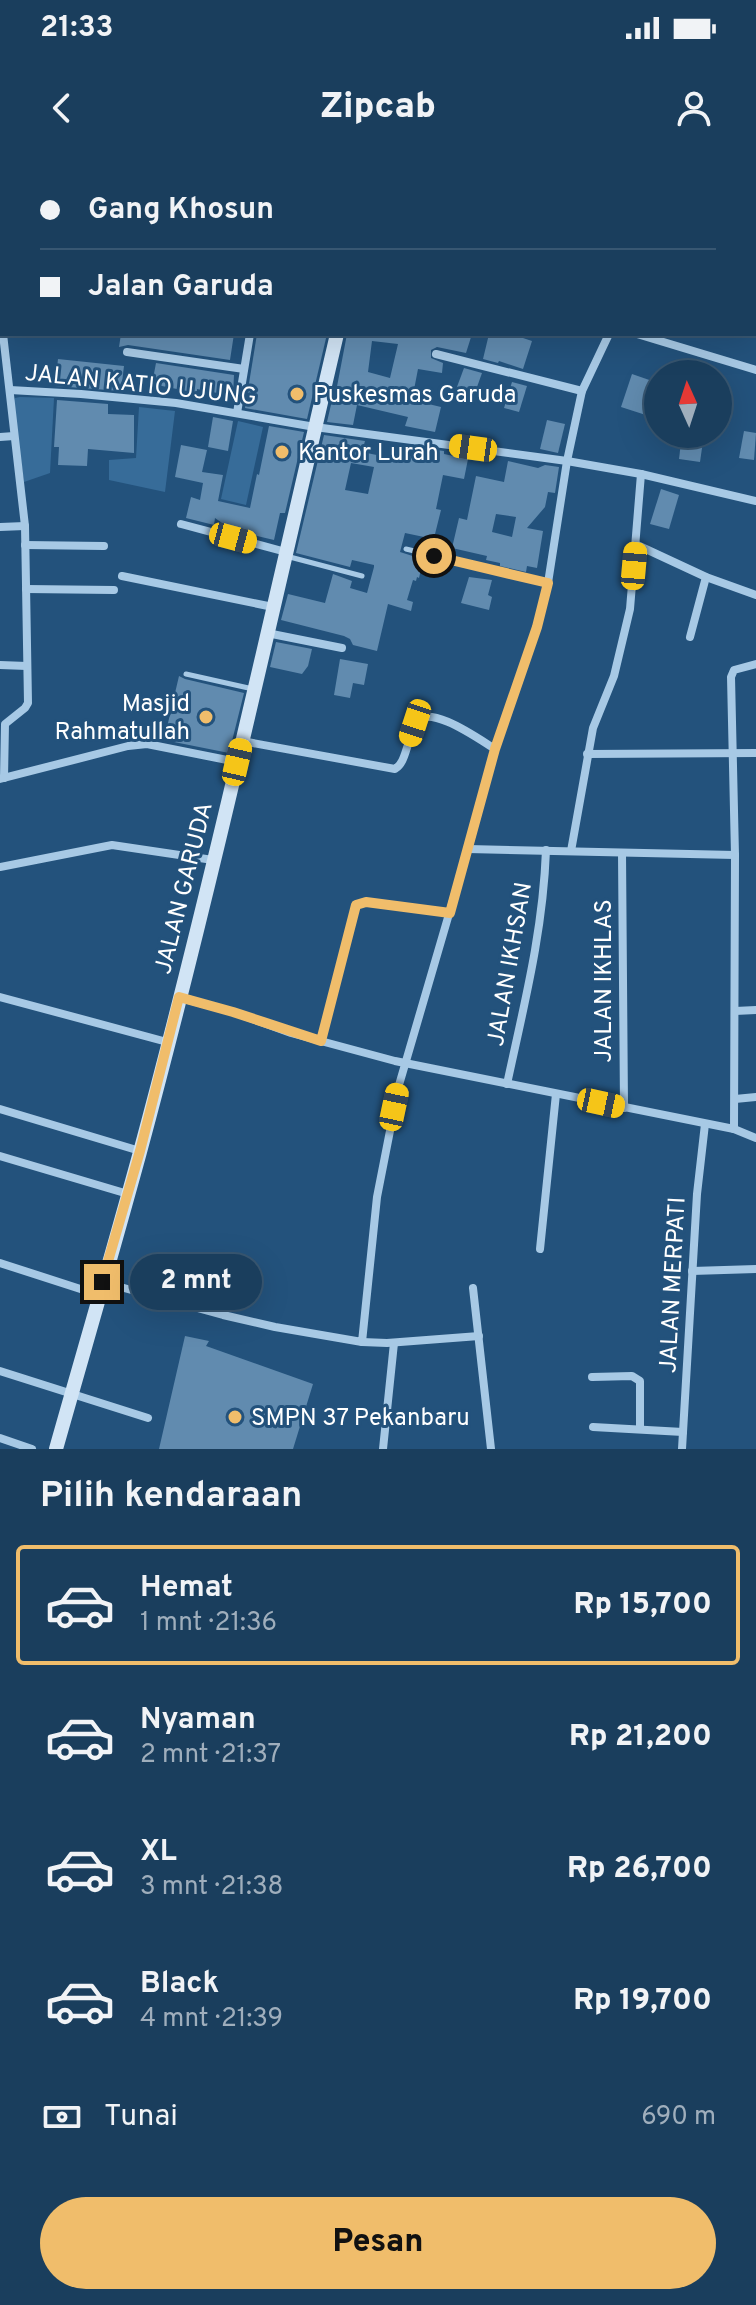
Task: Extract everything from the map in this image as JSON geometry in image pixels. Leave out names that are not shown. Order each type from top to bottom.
[{"type":"street","points":[[237,413],[250,336]]},
{"type":"street","name":"JALAN GARUDA","points":[[56,1449],[140,1151],[179,997],[337,336]]},
{"type":"street","points":[[362,1342],[381,1168],[399,1085],[495,749],[537,627],[548,583],[567,461],[582,391],[608,336]]},
{"type":"street","points":[[644,336],[756,370]]},
{"type":"street","points":[[2,339],[25,526],[28,703],[21,712],[7,716],[2,779],[128,746],[147,744],[237,762]]},
{"type":"street","points":[[127,352],[244,369]]},
{"type":"street","points":[[436,354],[582,391]]},
{"type":"street","name":"JALAN KATIO UJUNG","points":[[10,390],[129,398],[567,461],[641,474],[756,501]]},
{"type":"street","points":[[0,437],[14,436]]},
{"type":"street","points":[[571,851],[593,728],[614,676],[630,609],[641,474]]},
{"type":"street","points":[[181,524],[286,554]]},
{"type":"street","points":[[0,527],[25,526]]},
{"type":"street","points":[[635,544],[706,577],[756,595]]},
{"type":"street","points":[[25,545],[104,546]]},
{"type":"street","points":[[122,576],[273,607]]},
{"type":"street","points":[[690,637],[706,577]]},
{"type":"street","points":[[26,589],[114,590]]},
{"type":"street","points":[[267,633],[342,648]]},
{"type":"street","points":[[734,1129],[732,672],[756,664]]},
{"type":"street","points":[[0,665],[27,666]]},
{"type":"street","points":[[242,741],[395,769],[403,760],[415,723],[429,716],[452,724],[495,749]]},
{"type":"street","points":[[587,754],[756,753]]},
{"type":"street","points":[[0,867],[112,845],[213,860]]},
{"type":"street","points":[[468,849],[735,855]]},
{"type":"street","name":"JALAN IKHSAN","points":[[507,1084],[537,943],[546,850]]},
{"type":"street","name":"JALAN IKHLAS","points":[[622,853],[624,1108]]},
{"type":"street","points":[[321,1041],[356,905],[366,902],[450,913]]},
{"type":"street","points":[[0,997],[167,1042]]},
{"type":"street","points":[[179,997],[321,1041],[406,1063],[734,1129],[756,1138]]},
{"type":"street","points":[[735,1011],[756,1010]]},
{"type":"street","points":[[540,1249],[556,1094]]},
{"type":"street","points":[[735,1099],[756,1097]]},
{"type":"street","points":[[0,1109],[140,1151]]},
{"type":"street","name":"JALAN MERPATI","points":[[682,1449],[697,1194],[705,1124]]},
{"type":"street","points":[[0,1156],[128,1194]]},
{"type":"street","points":[[0,1263],[275,1327],[362,1342],[394,1343],[479,1336]]},
{"type":"street","points":[[692,1271],[756,1269]]},
{"type":"street","points":[[473,1288],[491,1449]]},
{"type":"street","points":[[383,1449],[394,1343]]},
{"type":"street","points":[[0,1371],[148,1418]]},
{"type":"street","points":[[592,1377],[632,1376],[640,1381],[640,1428]]},
{"type":"street","points":[[593,1427],[683,1432]]},
{"type":"street","points":[[0,1438],[32,1449]]},
{"type":"lane","points":[[406,549],[548,583]]},
{"type":"lane","points":[[286,554],[362,576]]},
{"type":"lane","points":[[186,674],[254,689]]},
{"type":"shaded area","points":[[15,398],[54,398],[50,473],[24,482],[13,403]]},
{"type":"shaded area","points":[[139,407],[175,411],[165,492],[109,480],[109,460],[136,458]]},
{"type":"shaded area","points":[[238,421],[263,427],[246,505],[221,499]]},
{"type":"building","points":[[121,336],[234,336],[230,360],[128,345],[119,347]]},
{"type":"building","points":[[257,336],[327,336],[307,419],[245,408]]},
{"type":"building","points":[[347,336],[471,336],[466,353],[437,347],[431,350],[431,358],[443,363],[442,373],[418,369],[412,400],[441,407],[435,432],[405,426],[408,417],[357,405],[353,425],[327,422]],"holes":[[[372,341],[398,344],[390,378],[368,372]]]},
{"type":"building","points":[[489,336],[517,336],[532,341],[523,369],[483,359]]},
{"type":"building","points":[[58,359],[124,366],[121,391],[55,386]]},
{"type":"building","points":[[156,363],[234,375],[233,396],[152,384]]},
{"type":"building","points":[[464,368],[482,373],[472,401],[454,395]]},
{"type":"building","points":[[632,374],[644,378],[644,414],[621,407]]},
{"type":"building","points":[[512,382],[527,386],[519,412],[504,408]]},
{"type":"building","points":[[57,400],[108,404],[108,414],[134,415],[134,453],[88,449],[87,466],[58,465],[59,447],[54,447]]},
{"type":"building","points":[[213,417],[233,421],[228,451],[208,447]]},
{"type":"building","points":[[547,420],[565,424],[558,453],[540,449]]},
{"type":"building","points":[[269,426],[304,432],[285,513],[280,513],[274,540],[232,530],[215,518],[214,525],[186,518],[191,497],[200,500],[203,483],[175,477],[181,445],[207,450],[202,472],[223,475],[218,501],[250,508]]},
{"type":"building","points":[[744,431],[756,433],[754,460],[739,458]]},
{"type":"building","points":[[324,435],[365,441],[362,452],[401,460],[403,454],[426,460],[428,449],[468,459],[464,479],[443,475],[436,509],[441,510],[435,534],[424,537],[405,533],[400,552],[419,558],[416,567],[421,569],[419,578],[413,580],[407,600],[413,602],[411,611],[388,604],[377,651],[353,645],[344,636],[281,620],[288,594],[325,603],[333,574],[352,581],[350,588],[367,593],[374,567],[352,560],[350,567],[296,553]],"holes":[[[351,463],[374,467],[368,494],[345,490]]]},
{"type":"building","points":[[680,448],[702,448],[700,462],[679,459]]},
{"type":"building","points":[[508,461],[538,468],[545,465],[559,467],[555,493],[548,492],[545,507],[527,528],[543,531],[537,568],[527,566],[526,572],[500,566],[500,563],[486,560],[487,556],[452,548],[459,518],[467,520],[476,476],[504,482]],"holes":[[[496,514],[516,517],[512,537],[492,532]]]},
{"type":"building","points":[[661,489],[679,495],[669,529],[650,524]]},
{"type":"building","points":[[469,577],[492,580],[488,595],[492,597],[489,610],[461,603]]},
{"type":"building","points":[[276,642],[312,649],[308,666],[302,674],[270,667]]},
{"type":"building","points":[[340,659],[368,664],[364,685],[353,683],[350,698],[334,695]]},
{"type":"building","name":"Masjid Rahmatullah","points":[[179,676],[244,693],[229,753],[164,740]]},
{"type":"building","name":"SMPN 37 Pekanbaru","points":[[185,1336],[209,1341],[206,1346],[313,1384],[293,1449],[159,1449]]},
{"type":"place","name":"Puskesmas Garuda","points":[[297,394]]},
{"type":"place","name":"Kantor Lurah","points":[[282,452]]},
{"type":"place","name":"Masjid Rahmatullah","points":[[206,717]]},
{"type":"place","name":"SMPN 37 Pekanbaru","points":[[235,1417]]},
{"type":"route","points":[[102,1282],[140,1151],[179,997],[321,1041],[356,905],[366,902],[450,913],[495,749],[537,627],[548,583],[434,556]]}]
